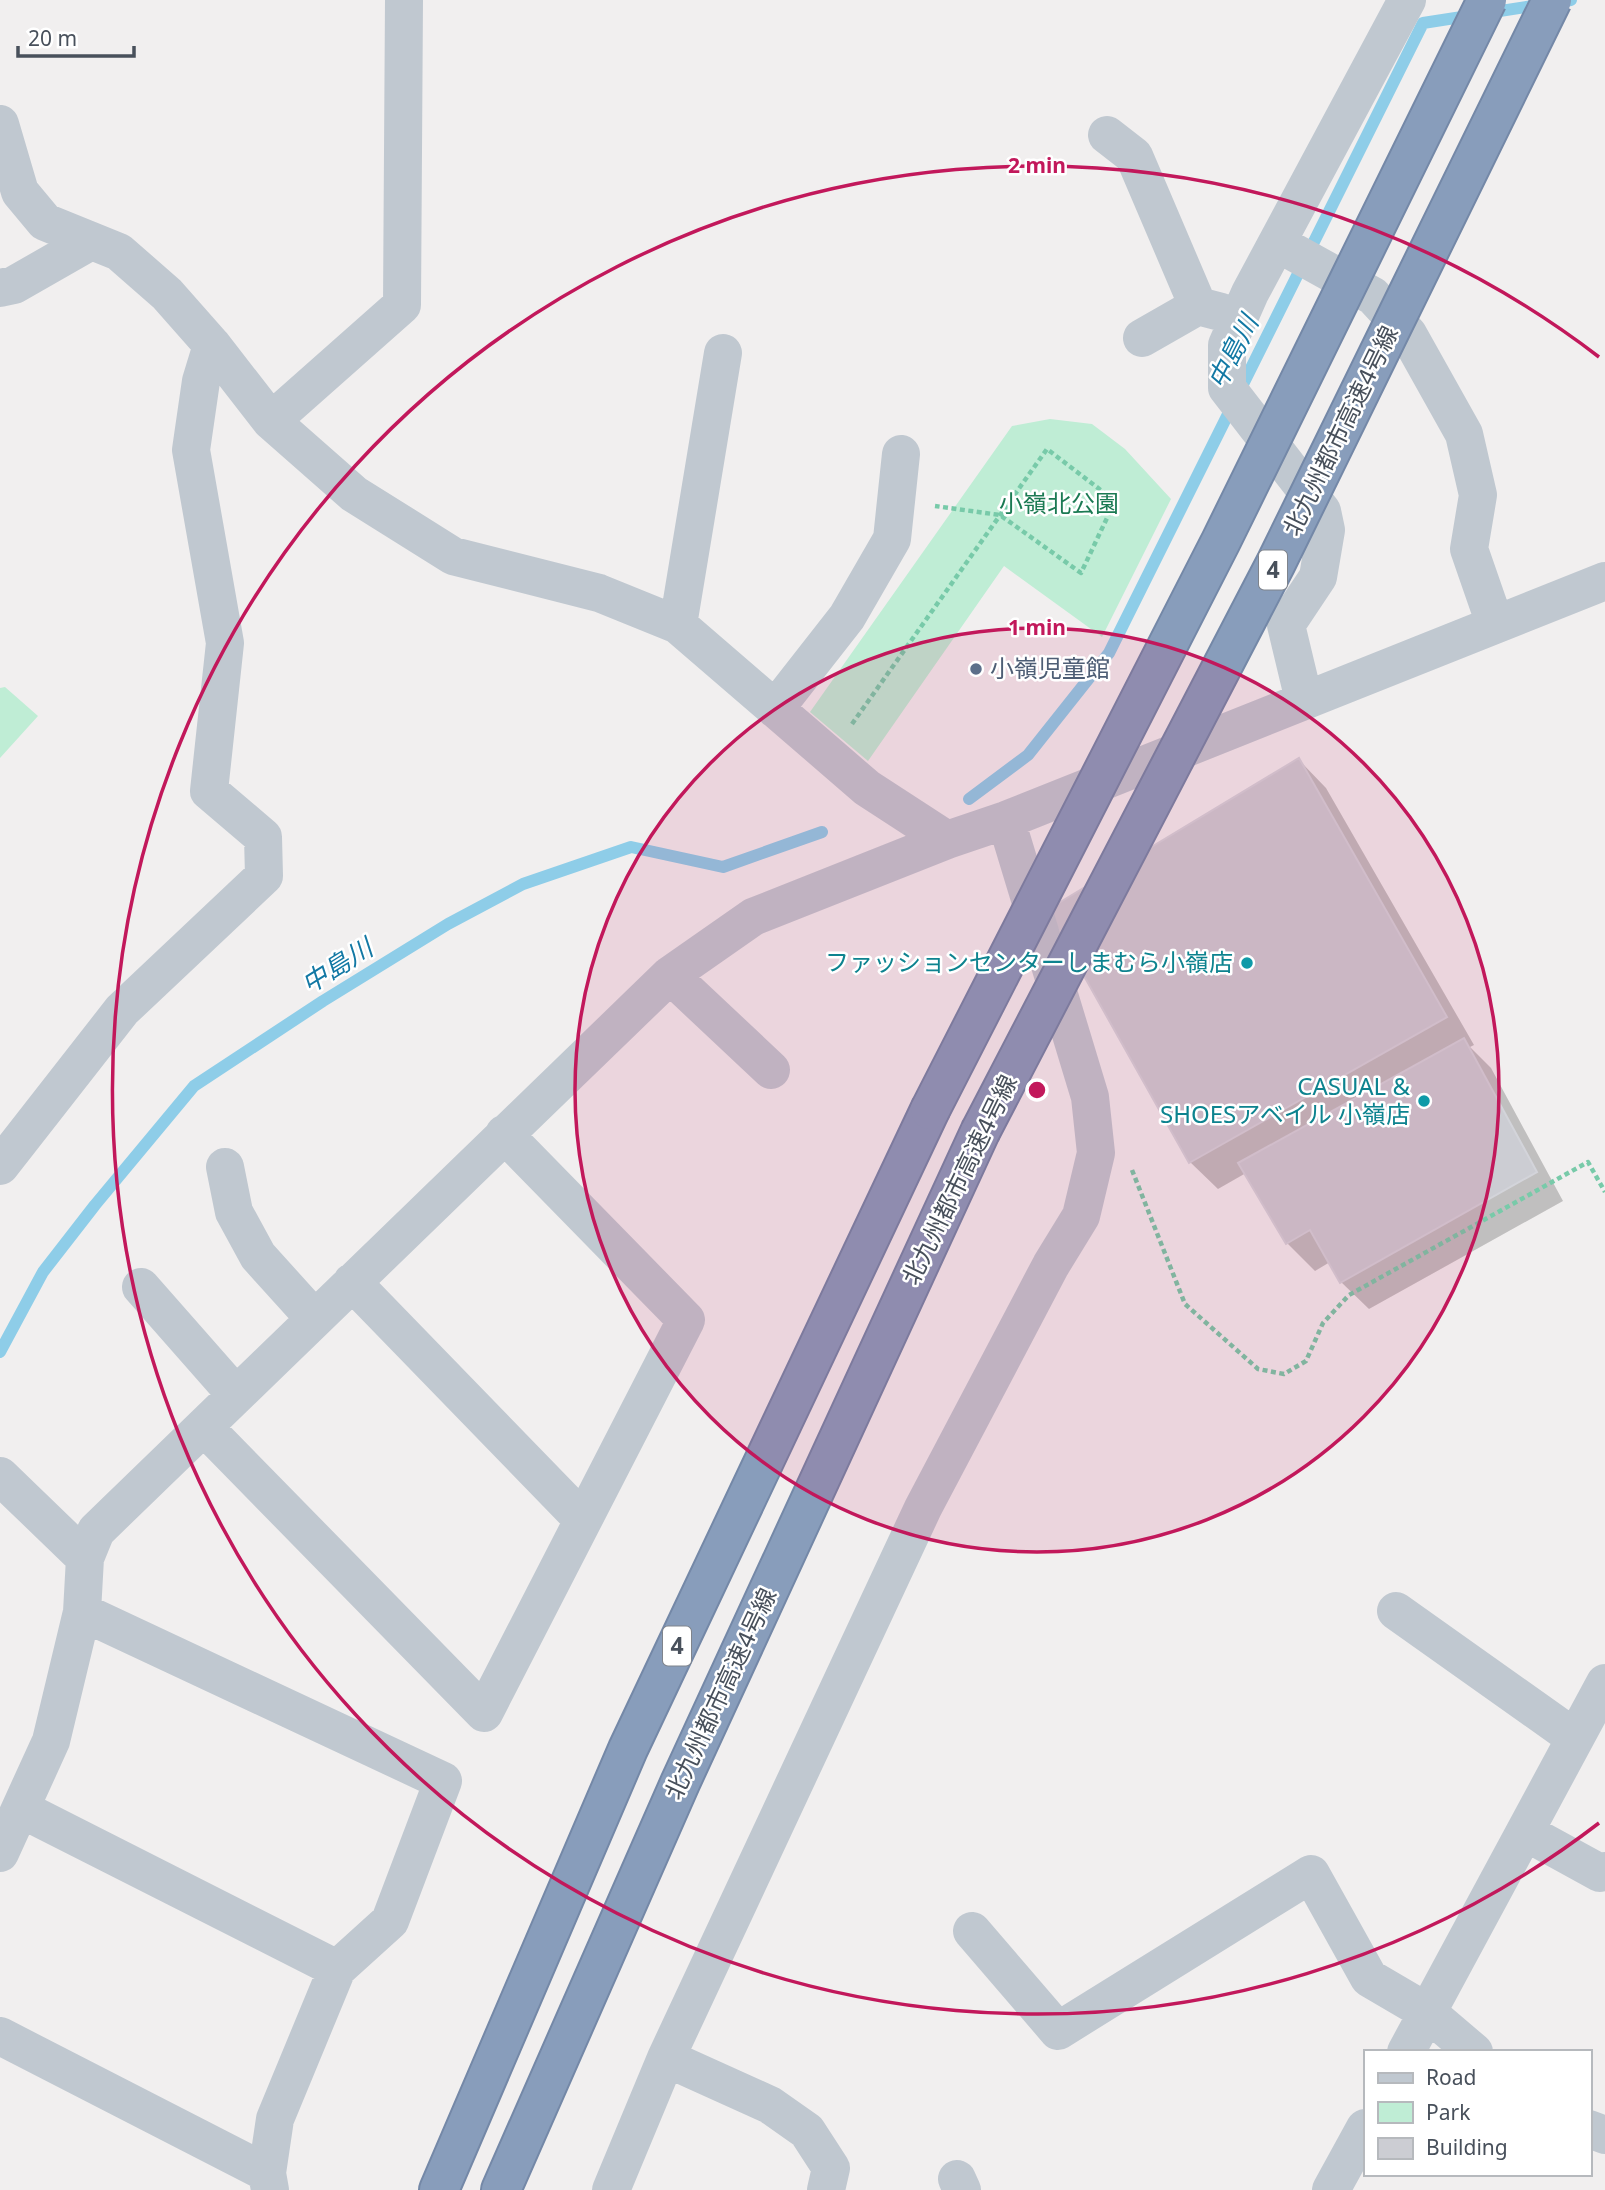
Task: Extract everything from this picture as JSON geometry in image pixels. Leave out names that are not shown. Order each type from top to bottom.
[{"type":"highway","name":"4","points":[[439,2190],[628,1749],[930,1110],[1221,541],[1487,0]]},
{"type":"highway","name":"北九州都市高速4号線","points":[[501,2190],[680,1783],[980,1132],[1276,563],[1552,0]]},
{"type":"street","points":[[271,421],[402,305],[404,0]]},
{"type":"street","points":[[1304,700],[1286,625],[1318,577],[1326,530],[1322,511],[1227,388],[1227,345],[1240,317],[1282,246],[1407,0]]},
{"type":"street","points":[[0,124],[20,192],[45,222],[119,253],[167,294],[212,345],[271,421],[354,494],[453,556],[599,593],[678,625],[867,789],[947,840]]},
{"type":"street","points":[[1107,135],[1134,156],[1198,306]]},
{"type":"street","points":[[0,288],[14,285],[91,241]]},
{"type":"street","points":[[1282,246],[1373,296],[1408,334],[1464,434],[1478,495],[1469,549],[1495,624]]},
{"type":"street","points":[[1142,338],[1198,306],[1240,317]]},
{"type":"street","points":[[0,1166],[122,1010],[264,876],[263,837],[209,791],[225,643],[191,450],[201,382],[212,345]]},
{"type":"street","points":[[678,625],[723,353]]},
{"type":"street","points":[[775,709],[847,617],[892,539],[901,454]]},
{"type":"street","points":[[0,1853],[51,1741],[82,1612],[85,1558],[96,1531],[670,975],[753,917],[947,840],[1006,820],[1605,581]]},
{"type":"street","points":[[611,2190],[666,2058],[923,1508],[1051,1265],[1081,1216],[1096,1153],[1090,1097],[1006,820]]},
{"type":"street","points":[[670,975],[771,1070]]},
{"type":"street","points":[[204,1427],[484,1713],[686,1320],[504,1134]]},
{"type":"street","points":[[225,1167],[234,1212],[258,1256],[314,1318]]},
{"type":"street","points":[[352,1282],[583,1520]]},
{"type":"street","points":[[141,1287],[236,1395]]},
{"type":"street","points":[[0,1476],[85,1558]]},
{"type":"street","points":[[1396,1611],[1575,1738]]},
{"type":"street","points":[[0,2036],[269,2181],[275,2119],[337,1969],[390,1921],[443,1781],[82,1612]]},
{"type":"street","points":[[1407,2050],[1605,1683]]},
{"type":"street","points":[[21,1809],[337,1969]]},
{"type":"street","points":[[1525,1832],[1600,1873],[1605,1871]]},
{"type":"street","points":[[972,1931],[1058,2031],[1311,1874],[1369,1978],[1427,2012],[1472,2050]]},
{"type":"street","points":[[666,2058],[771,2105],[807,2132],[831,2168],[826,2190]]},
{"type":"street","points":[[1331,2190],[1364,2130]]},
{"type":"path","points":[[829,756],[1000,514],[1047,450],[1115,501],[1081,573],[1000,514],[896,502]]},
{"type":"path","points":[[1096,1153],[1132,1170],[1185,1304],[1258,1369],[1284,1374],[1306,1361],[1323,1323],[1349,1295],[1588,1162],[1605,1192]]},
{"type":"green space","name":"小嶺北公園","points":[[1050,419],[1092,424],[1125,449],[1171,499],[1102,637],[1004,566],[868,761],[810,712],[1012,426]]},
{"type":"green space","points":[[5,687],[38,716],[0,758],[0,688]]},
{"type":"building","name":"ファッションセンターしまむら小嶺店","points":[[1299,758],[1447,1017],[1189,1163],[1047,910]]},
{"type":"building","name":"CASUAL & SHOESアベイル 小嶺店","points":[[1464,1038],[1537,1172],[1340,1283],[1310,1230],[1286,1244],[1238,1163]]},
{"type":"waterway","name":"中島川","points":[[969,799],[1028,755],[1109,653],[1423,23],[1571,0]]},
{"type":"waterway","name":"中島川","points":[[0,1352],[43,1272],[194,1086],[323,1001],[448,924],[523,884],[631,847],[723,867],[822,832]]},
{"type":"place","name":"小嶺児童館","points":[[976,669]]},
{"type":"place","name":"ファッションセンターしまむら小嶺店","points":[[1247,963]]},
{"type":"place","name":"CASUAL & SHOESアベイル 小嶺店","points":[[1424,1101]]}]
